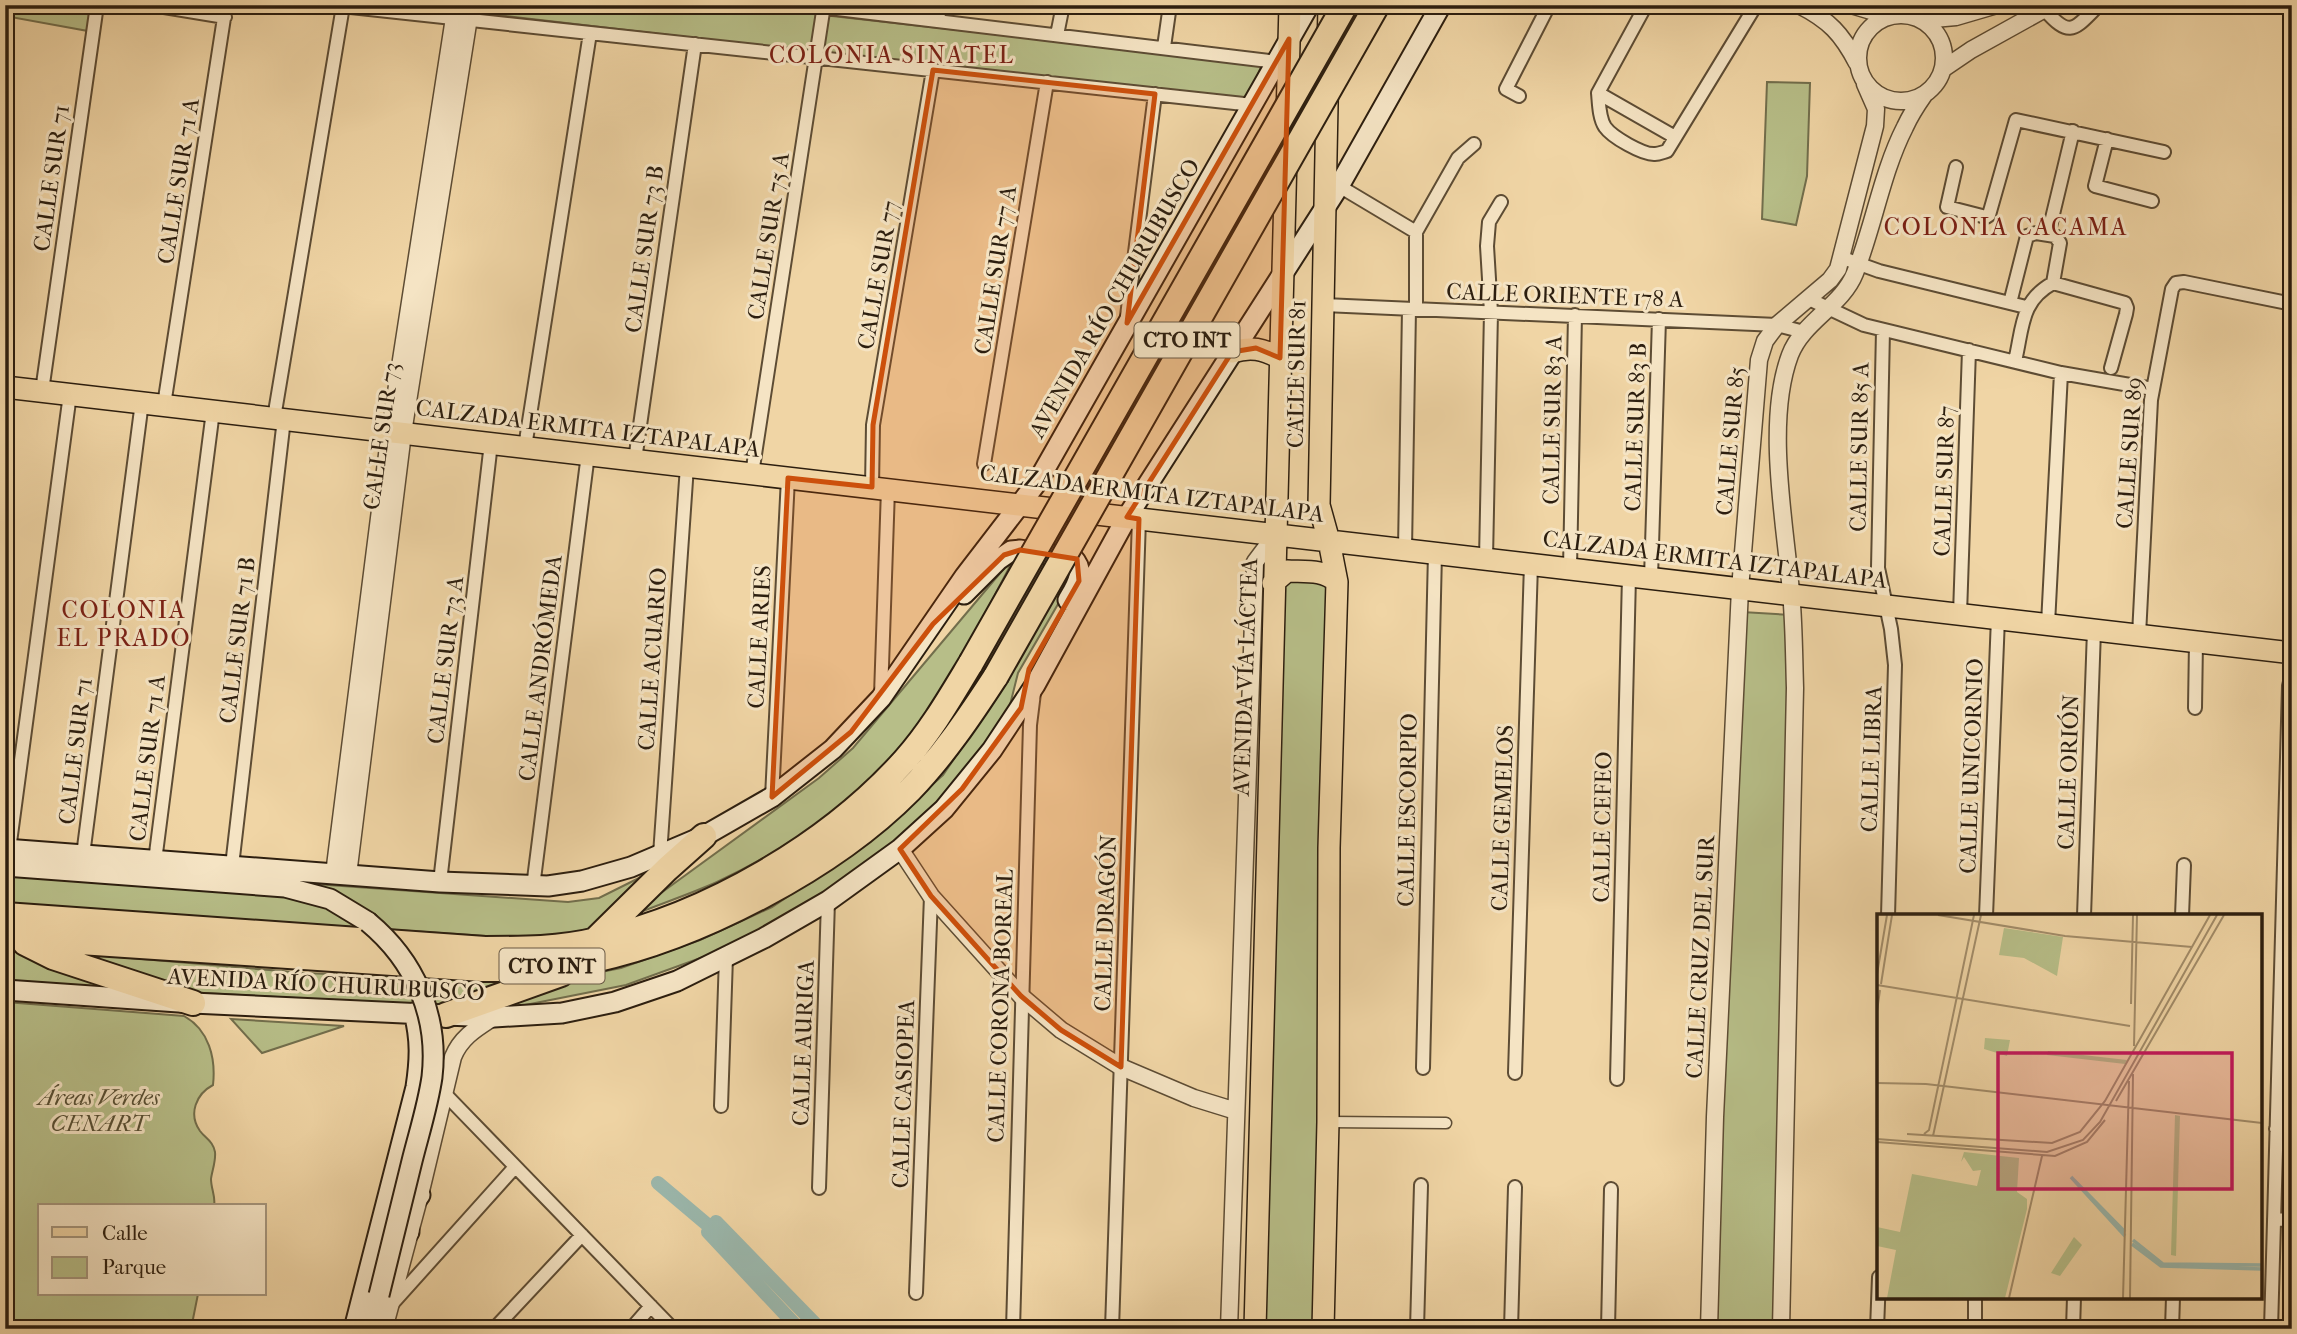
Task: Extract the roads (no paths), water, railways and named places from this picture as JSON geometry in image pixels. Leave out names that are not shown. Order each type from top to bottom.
[{"type":"highway","name":"CTO INT","points":[[593,951],[713,898],[777,864],[835,824],[908,757],[971,663],[1345,5]]},
{"type":"highway","name":"CTO INT","points":[[8,930],[593,951],[651,944],[719,916],[779,885],[851,839],[891,808],[929,770],[996,676],[1377,5]]},
{"type":"highway","points":[[446,1015],[554,977],[593,951],[667,869],[704,836]]},
{"type":"highway","points":[[8,930],[53,957],[193,1003]]},
{"type":"main road","name":"CALLE SUR 81","points":[[1276,534],[1290,5]]},
{"type":"main road","name":"AVENIDA RÍO CHURUBUSCO","points":[[6,855],[83,855],[533,887],[594,878],[660,855],[704,836],[772,797],[833,749],[881,698],[965,576],[1045,469],[1309,5]]},
{"type":"main road","name":"CALLE SUR 81","points":[[1329,5],[1319,505],[1329,541]]},
{"type":"main road","name":"AVENIDA RÍO CHURUBUSCO","points":[[5,990],[193,1003],[494,1017],[562,1013],[615,1002],[677,981],[828,901],[900,849],[962,789],[1021,708],[1232,352],[1339,186],[1441,5]]},
{"type":"main road","points":[[1232,352],[1256,348],[1280,358]]},
{"type":"main road","name":"CALZADA ERMITA IZTAPALAPA","points":[[5,387],[2292,653]]},
{"type":"main road","name":"AVENIDA VÍA LÁCTEA","points":[[1255,1329],[1276,534]]},
{"type":"main road","points":[[1323,1329],[1328,1122],[1329,848],[1337,582],[1329,541]]},
{"type":"main road","points":[[933,624],[998,560],[1011,551],[1073,558],[1078,564],[1079,581],[1029,669],[1021,708]]},
{"type":"main road","points":[[1273,583],[1287,571],[1322,572],[1337,582]]},
{"type":"main road","points":[[6,855],[300,890],[330,899],[358,914],[393,945],[412,972],[425,1002],[432,1033],[433,1064],[429,1094],[384,1301],[371,1329]]},
{"type":"main road","points":[[354,1329],[416,1087],[420,1036],[414,1013]]},
{"type":"main road","points":[[390,1185],[394,1198],[402,1203],[413,1202],[420,1195]]},
{"type":"main road","points":[[382,1217],[391,1213],[400,1215],[407,1222],[409,1232]]},
{"type":"street","points":[[152,5],[226,11]]},
{"type":"street","points":[[804,5],[1277,62]]},
{"type":"street","points":[[938,21],[940,5]]},
{"type":"street","points":[[1057,35],[1063,5]]},
{"type":"street","points":[[1164,47],[1170,5]]},
{"type":"street","points":[[1519,96],[1506,89],[1549,5]]},
{"type":"street","points":[[1646,5],[1598,93],[1605,127],[1638,150],[1656,154],[1667,151],[1756,5]]},
{"type":"street","points":[[1799,5],[1835,27],[1846,42],[1865,84],[1886,99],[1912,100],[1924,95],[1937,83],[1943,69],[1944,55],[1941,41],[1933,29],[1922,20],[1905,14],[1888,16],[1874,23],[1864,34],[1858,48],[1857,63]]},
{"type":"street","points":[[1851,5],[1888,16]]},
{"type":"street","points":[[1922,20],[1956,17],[1997,5]]},
{"type":"street","points":[[1943,69],[2001,33],[2049,8],[2059,26],[2067,28],[2075,27],[2099,5]]},
{"type":"street","points":[[337,6],[462,12],[590,33],[1253,105]]},
{"type":"street","name":"CALLE SUR 71 B","points":[[232,866],[279,418],[337,6]]},
{"type":"street","name":"CALLE SUR 75 A","points":[[751,474],[824,6]]},
{"type":"street","name":"CALLE SUR 71 A","points":[[153,404],[226,11]]},
{"type":"street","name":"CALLE SUR 71","points":[[42,391],[96,12]]},
{"type":"street","name":"CALLE SUR 73","points":[[341,874],[396,432],[462,12]]},
{"type":"street","points":[[525,447],[590,33]]},
{"type":"street","name":"CALLE SUR 73 B","points":[[635,460],[695,44]]},
{"type":"street","name":"CALLE SUR 77","points":[[880,488],[873,425],[933,70]]},
{"type":"street","name":"CALLE SUR 77 A","points":[[984,464],[1047,82]]},
{"type":"street","name":"CALLE SUR 85","points":[[1740,589],[1759,360],[1765,341],[1777,325],[1830,280],[1843,258],[1875,127],[1876,110],[1865,84]]},
{"type":"street","points":[[1598,93],[1675,137]]},
{"type":"street","points":[[1125,325],[1155,94]]},
{"type":"street","name":"CALLE SUR 85","points":[[1791,594],[1777,440],[1787,366],[1804,332],[1842,295],[1859,263],[1895,150],[1904,128],[1924,95]]},
{"type":"street","points":[[1956,167],[1947,206],[1986,217],[1989,215],[2016,120],[2164,152]]},
{"type":"street","points":[[2048,234],[2073,131]]},
{"type":"street","points":[[2106,139],[2095,184],[2097,187],[2152,201]]},
{"type":"street","points":[[1405,549],[1416,232],[1458,158],[1474,144]]},
{"type":"street","points":[[1339,186],[1416,232]]},
{"type":"street","points":[[1486,559],[1491,312],[1487,246],[1489,222],[1501,202]]},
{"type":"street","points":[[2010,303],[2027,236],[2036,233],[2048,234],[2055,236],[2060,243],[2053,283]]},
{"type":"street","points":[[1843,258],[1879,271],[2026,307]]},
{"type":"street","name":"CALLE SUR 89","points":[[2138,635],[2153,389],[2172,289],[2176,283],[2183,282],[2292,304]]},
{"type":"street","points":[[2015,361],[2026,307],[2040,289],[2053,283],[2125,303],[2126,314],[2111,368]]},
{"type":"street","points":[[1809,299],[1864,325],[1883,330],[2061,373],[2153,389]]},
{"type":"street","name":"CALLE ORIENTE 178 A","points":[[1324,305],[1777,325],[1804,332]]},
{"type":"street","name":"CALLE SUR 83 A","points":[[1570,568],[1575,315]]},
{"type":"street","name":"CALLE SUR 83 B","points":[[1651,578],[1659,319]]},
{"type":"street","name":"CALLE SUR 85 A","points":[[1883,330],[1878,568],[1886,605]]},
{"type":"street","name":"CALLE SUR 87","points":[[1960,614],[1969,350]]},
{"type":"street","points":[[2048,624],[2061,373]]},
{"type":"street","points":[[6,855],[70,394]]},
{"type":"street","name":"CALLE SUR 71","points":[[83,855],[153,404]]},
{"type":"street","name":"CALLE SUR 71 A","points":[[155,861],[214,411]]},
{"type":"street","name":"CALLE SUR 73 A","points":[[440,881],[491,443]]},
{"type":"street","name":"CALLE ANDRÓMEDA","points":[[533,887],[588,454]]},
{"type":"street","name":"CALLE ACUARIO","points":[[660,855],[687,466]]},
{"type":"street","name":"CALLE ARIES","points":[[772,797],[788,478]]},
{"type":"street","points":[[880,488],[881,698]]},
{"type":"street","name":"CALLE DRAGÓN","points":[[1112,1329],[1121,1067],[1133,518]]},
{"type":"street","name":"AVENIDA VÍA LÁCTEA","points":[[1229,1329],[1255,562],[1276,534]]},
{"type":"street","name":"CALLE ESCORPIO","points":[[1423,1068],[1435,553]]},
{"type":"street","name":"CALLE GEMELOS","points":[[1515,1073],[1531,564]]},
{"type":"street","name":"CALLE CEFEO","points":[[1617,1079],[1629,576]]},
{"type":"street","name":"CALLE CRUZ DEL SUR","points":[[1709,1329],[1715,1117],[1740,589]]},
{"type":"street","points":[[1781,1329],[1796,688],[1791,594]]},
{"type":"street","name":"CALLE LIBRA","points":[[1886,605],[1895,665],[1888,914]]},
{"type":"street","name":"CALLE UNICORNIO","points":[[1986,914],[1998,618]]},
{"type":"street","name":"CALLE ORIÓN","points":[[2084,914],[2094,630]]},
{"type":"street","points":[[2195,708],[2196,642]]},
{"type":"street","points":[[2271,1329],[2289,686],[2292,674]]},
{"type":"street","name":"CALLE CORONA BOREAL","points":[[1013,1329],[1030,724],[1035,685]]},
{"type":"street","points":[[900,849],[931,896],[1021,996],[1061,1030],[1121,1067],[1194,1098],[1236,1111]]},
{"type":"street","points":[[2182,914],[2184,865]]},
{"type":"street","name":"CALLE CASIOPEA","points":[[916,1293],[931,896]]},
{"type":"street","name":"CALLE AURIGA","points":[[819,1188],[828,901]]},
{"type":"street","points":[[721,1106],[726,957]]},
{"type":"street","points":[[384,1329],[384,1301],[420,1195],[457,1047],[468,1034],[494,1017]]},
{"type":"street","points":[[444,1093],[673,1329]]},
{"type":"street","points":[[1328,1122],[1446,1123]]},
{"type":"street","points":[[2276,1129],[2292,1129]]},
{"type":"street","points":[[384,1301],[515,1167]]},
{"type":"street","points":[[1417,1329],[1421,1185]]},
{"type":"street","points":[[1511,1329],[1515,1187]]},
{"type":"street","points":[[1608,1329],[1611,1189]]},
{"type":"street","points":[[2274,1219],[2292,1220]]},
{"type":"street","points":[[494,1329],[582,1235]]},
{"type":"street","points":[[1877,1329],[1878,1299]]},
{"type":"street","points":[[1975,1299],[1975,1329]]},
{"type":"street","points":[[2073,1329],[2074,1299]]},
{"type":"street","points":[[2172,1329],[2173,1299]]},
{"type":"street","points":[[631,1329],[651,1306]]},
{"type":"waterway","points":[[658,1183],[716,1232]]},
{"type":"waterway","points":[[799,1329],[708,1232],[716,1222],[820,1329]]},
{"type":"district","name":"COLONIA SINATEL","points":[[892,55]]},
{"type":"district","name":"COLONIA CACAMA","points":[[2006,227]]},
{"type":"district","name":"COLONIA EL PRADO","points":[[124,624]]},
{"type":"park label","name":"Áreas Verdes CENART","points":[[99,1110]]}]
